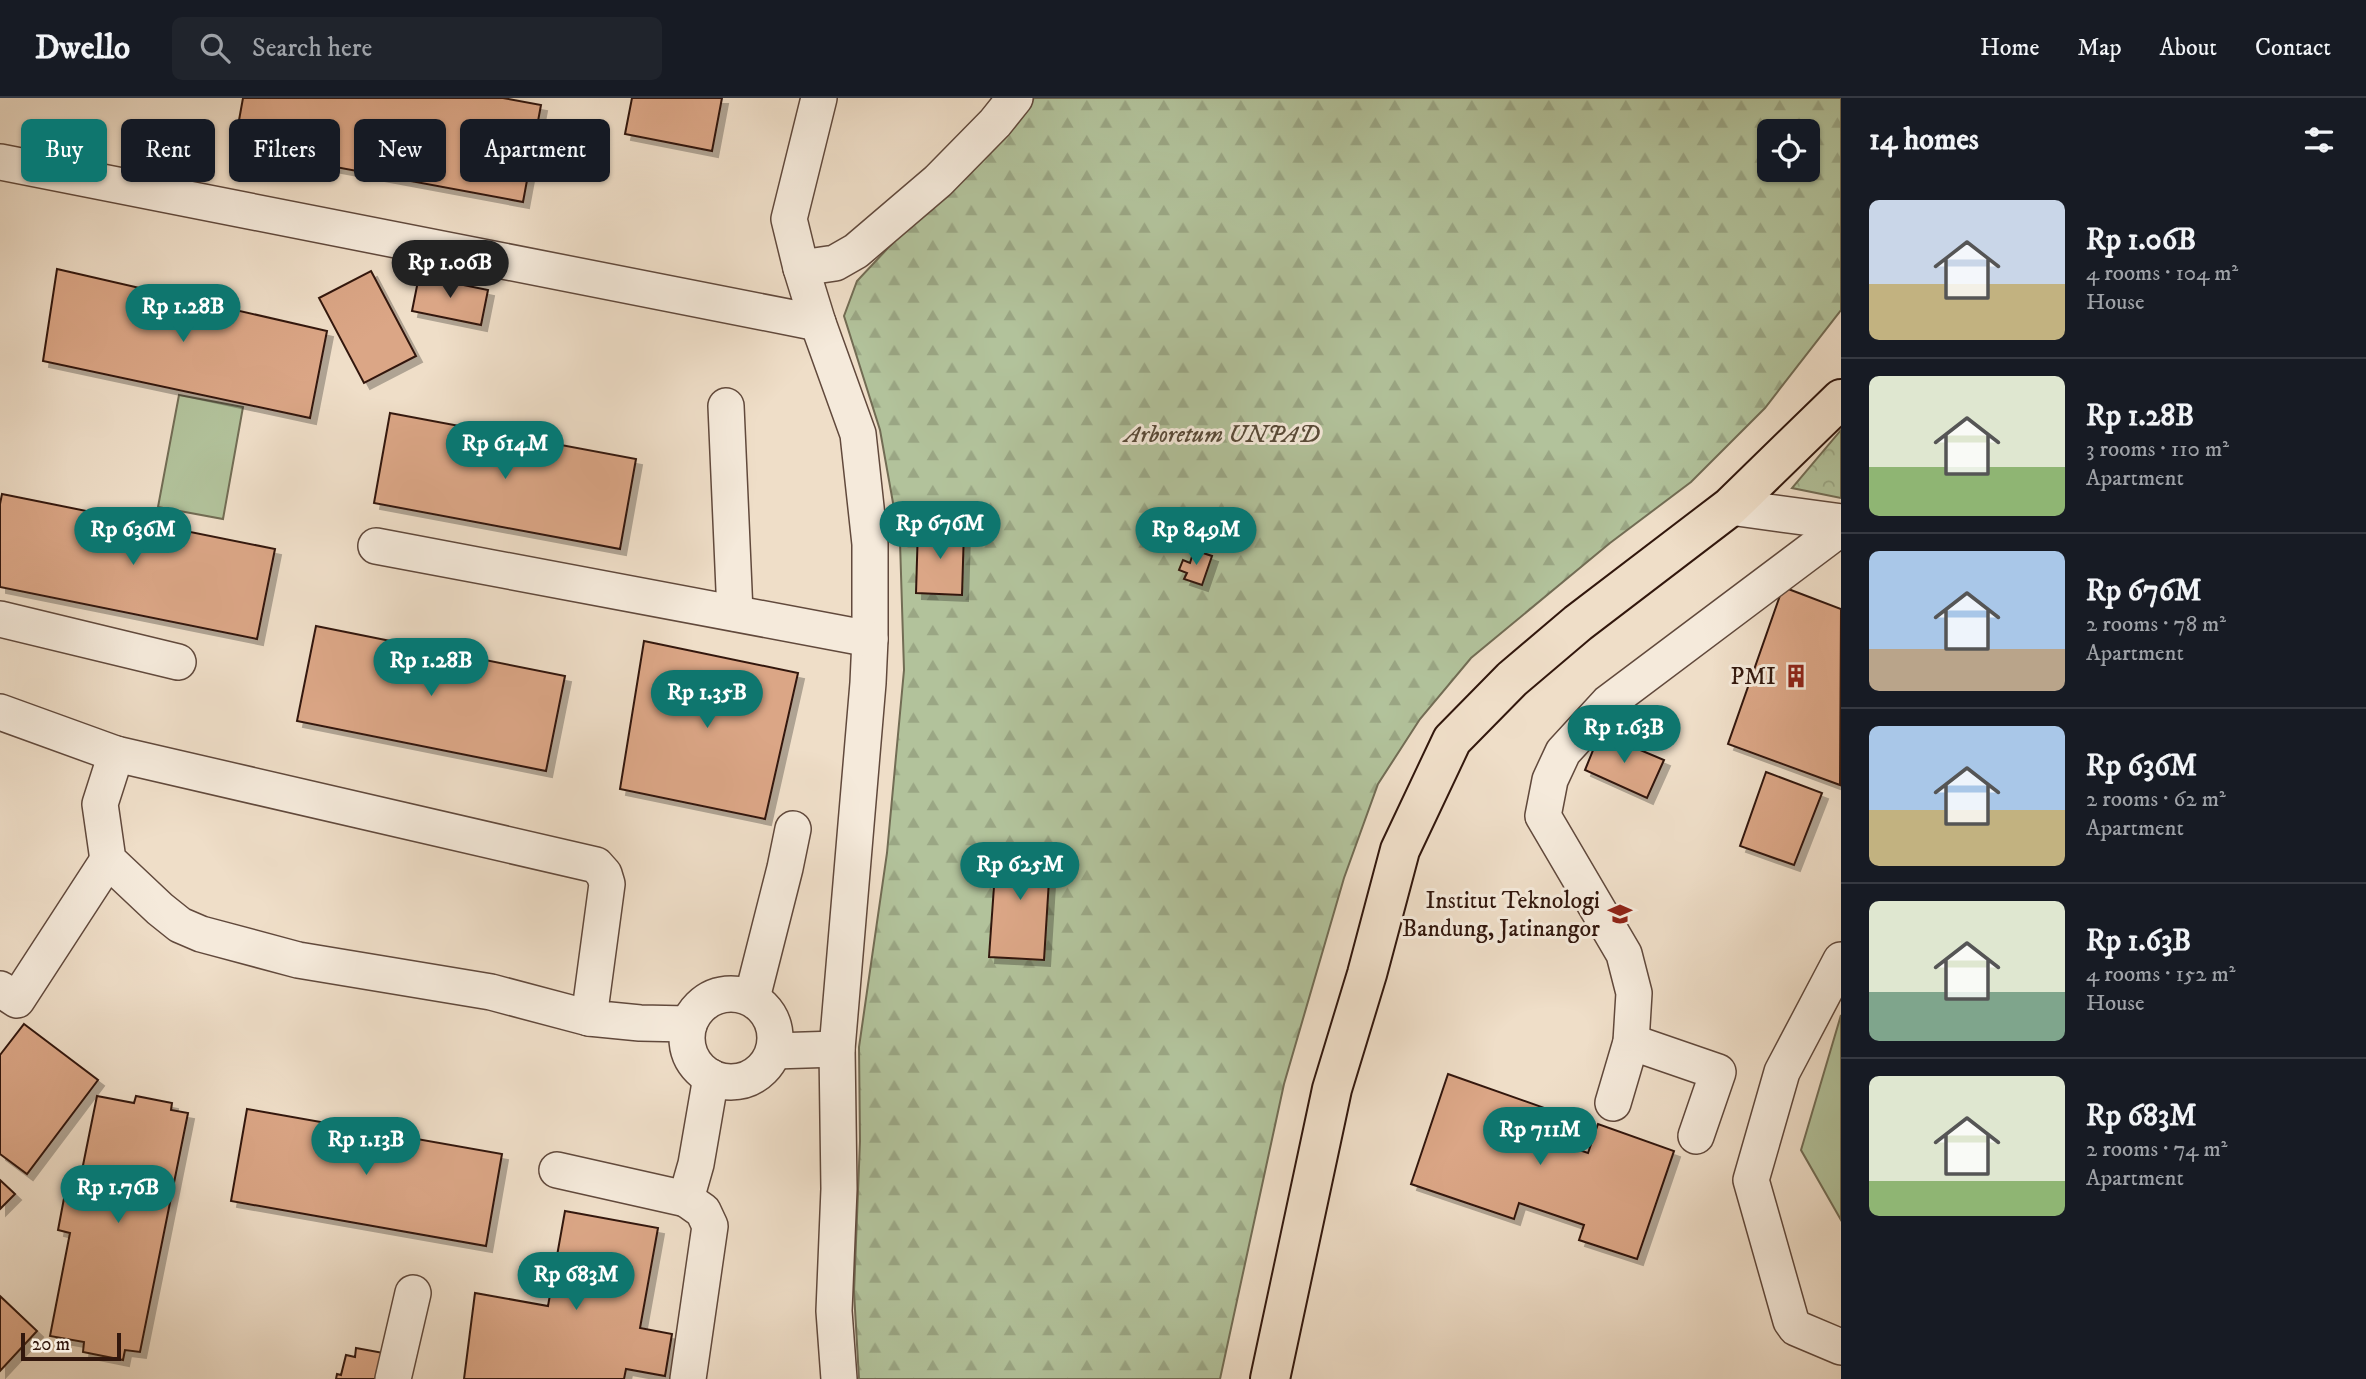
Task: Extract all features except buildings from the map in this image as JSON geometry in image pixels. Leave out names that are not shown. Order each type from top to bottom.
[{"type":"main road","points":[[1270,1379],[1332,1089],[1367,974],[1400,850],[1452,740],[1512,680],[1578,623],[1730,507],[1841,399]]},
{"type":"lane","points":[[818,98],[789,219],[818,323],[858,434],[870,544],[870,639],[859,804],[837,1049],[839,1189],[834,1311],[839,1379]]},
{"type":"lane","points":[[801,268],[835,263],[856,251],[938,181],[995,123],[1015,98]]},
{"type":"lane","points":[[0,163],[818,323]]},
{"type":"lane","points":[[726,406],[736,614]]},
{"type":"lane","points":[[1730,507],[1841,522]]},
{"type":"lane","points":[[1613,1103],[1631,1042],[1634,993],[1624,954],[1543,816],[1550,780],[1563,752],[1608,703],[1841,528]]},
{"type":"lane","points":[[376,546],[870,639]]},
{"type":"lane","points":[[0,619],[178,662]]},
{"type":"lane","points":[[0,712],[116,754],[596,865],[604,874],[607,884],[589,1018]]},
{"type":"lane","points":[[116,754],[100,804],[108,860],[180,925],[201,934],[298,960],[491,992],[589,1018],[689,1024]]},
{"type":"lane","points":[[752,998],[793,829]]},
{"type":"lane","points":[[6,1002],[108,860]]},
{"type":"lane","points":[[1841,960],[1782,1072],[1752,1181],[1791,1321],[1796,1328],[1841,1347]]},
{"type":"lane","points":[[737,993],[752,998],[764,1008],[773,1021],[776,1036],[774,1051],[767,1065],[756,1075],[741,1082],[726,1082],[711,1077],[699,1068],[690,1055],[687,1040],[689,1024],[696,1010],[707,1000],[722,994],[737,993]]},
{"type":"lane","points":[[1631,1042],[1718,1072],[1696,1136]]},
{"type":"lane","points":[[774,1051],[837,1049]]},
{"type":"lane","points":[[686,1199],[696,1164],[711,1077]]},
{"type":"lane","points":[[556,1170],[686,1199],[703,1211],[710,1226],[688,1379]]},
{"type":"lane","points":[[393,1379],[413,1293]]},
{"type":"green space","name":"Arboretum UNPAD","points":[[1034,98],[1841,98],[1841,310],[1765,408],[1691,482],[1610,543],[1471,658],[1420,719],[1378,784],[1344,878],[1284,1084],[1220,1379],[859,1379],[854,1292],[860,1141],[859,1047],[887,853],[904,670],[900,542],[880,430],[844,316],[857,281],[904,231],[1005,134]]},
{"type":"green space","points":[[179,395],[243,407],[223,519],[158,507]]},
{"type":"green space","points":[[1841,430],[1841,498],[1792,488]]},
{"type":"green space","points":[[1841,1015],[1841,1220],[1801,1150]]},
{"type":"place","name":"PMI","points":[[1796,676]]},
{"type":"place","name":"Institut Teknologi Bandung, Jatinangor","points":[[1620,914]]}]
